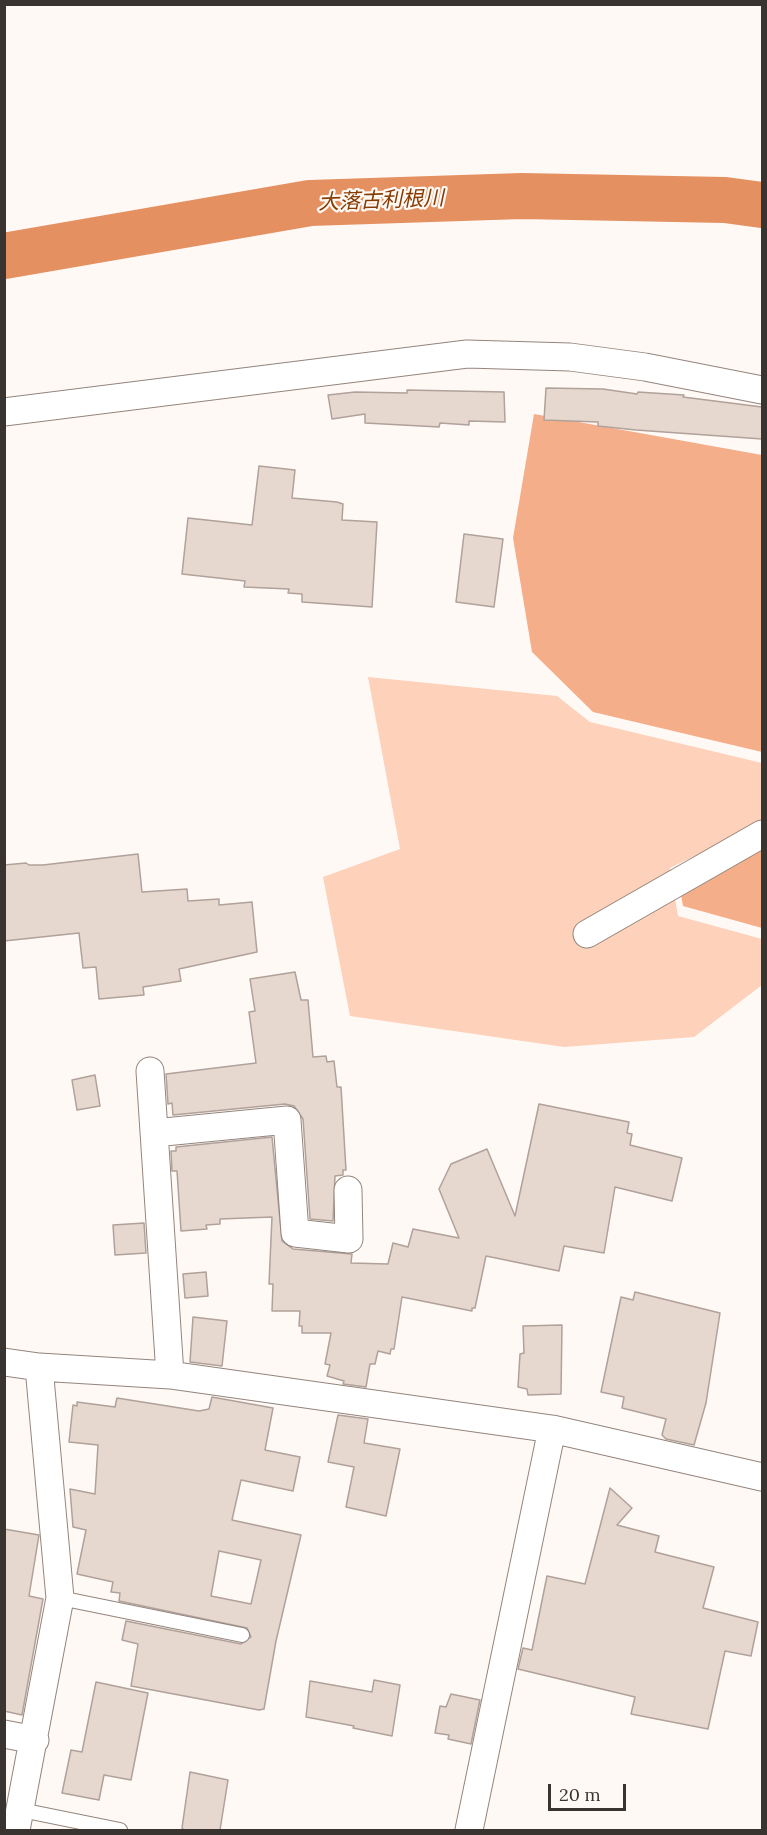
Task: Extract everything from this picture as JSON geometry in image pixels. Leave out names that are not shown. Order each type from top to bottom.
[{"type":"street","points":[[4,412],[467,354],[570,357],[645,367],[762,390]]},
{"type":"street","points":[[587,934],[762,834]]},
{"type":"street","points":[[150,1071],[170,1375]]},
{"type":"street","points":[[154,1133],[287,1120],[295,1233],[349,1239],[348,1190]]},
{"type":"street","points":[[4,1362],[39,1367],[170,1375],[552,1429],[762,1477]]},
{"type":"street","points":[[19,1820],[60,1598],[39,1367]]},
{"type":"street","points":[[469,1830],[552,1429]]},
{"type":"street","points":[[4,1734],[35,1740]]},
{"type":"lane","points":[[60,1598],[242,1635]]},
{"type":"lane","points":[[19,1820],[120,1830]]},
{"type":"shaded area","points":[[534,414],[762,455],[762,752],[593,712],[532,652],[513,538]]},
{"type":"shaded area","points":[[368,677],[557,696],[590,722],[762,763],[762,823],[670,868],[678,916],[762,939],[762,985],[694,1037],[564,1047],[350,1016],[323,877],[400,849]]},
{"type":"shaded area","points":[[762,836],[762,928],[683,906],[678,878]]},
{"type":"building","points":[[546,388],[603,389],[637,394],[638,392],[684,395],[683,397],[762,407],[762,439],[636,430],[598,426],[598,422],[544,420]]},
{"type":"building","points":[[407,390],[504,392],[505,422],[469,421],[469,425],[440,423],[439,427],[365,423],[365,414],[332,419],[328,395],[355,392],[407,393]]},
{"type":"building","points":[[259,466],[295,470],[292,498],[337,502],[343,504],[342,520],[377,522],[372,607],[302,602],[302,594],[288,593],[289,589],[244,587],[245,581],[182,574],[188,518],[252,525]]},
{"type":"building","points":[[464,534],[503,539],[494,607],[456,602]]},
{"type":"building","points":[[138,854],[142,892],[187,889],[188,901],[219,899],[219,905],[252,902],[257,952],[179,969],[181,981],[143,987],[144,995],[99,999],[96,967],[83,968],[79,933],[4,941],[4,865],[26,863],[43,865]]},
{"type":"building","points":[[295,972],[301,1000],[308,1000],[313,1057],[326,1056],[327,1062],[334,1061],[337,1087],[341,1087],[346,1170],[343,1170],[343,1175],[335,1176],[333,1221],[310,1219],[303,1119],[294,1106],[285,1104],[173,1115],[172,1103],[168,1104],[166,1074],[256,1063],[249,1012],[255,1011],[250,979]]},
{"type":"building","points":[[95,1075],[100,1106],[77,1110],[72,1080]]},
{"type":"building","points":[[539,1104],[629,1122],[627,1133],[632,1134],[630,1145],[682,1158],[672,1201],[615,1187],[604,1253],[564,1246],[559,1271],[486,1256],[475,1308],[472,1308],[472,1311],[402,1297],[394,1349],[391,1349],[390,1354],[378,1351],[375,1364],[370,1364],[366,1387],[343,1384],[344,1381],[327,1376],[330,1365],[325,1364],[331,1333],[302,1333],[302,1326],[299,1326],[300,1311],[272,1311],[273,1284],[269,1284],[272,1217],[220,1219],[220,1224],[206,1225],[207,1229],[181,1231],[177,1171],[172,1171],[171,1151],[176,1151],[176,1147],[272,1137],[282,1241],[293,1249],[352,1254],[351,1263],[388,1264],[393,1243],[408,1247],[413,1229],[459,1238],[439,1189],[451,1164],[487,1149],[515,1216]]},
{"type":"building","points":[[144,1223],[146,1253],[115,1255],[113,1225]]},
{"type":"building","points":[[206,1272],[208,1296],[185,1298],[183,1274]]},
{"type":"building","points":[[635,1292],[720,1313],[706,1403],[694,1445],[666,1439],[662,1435],[666,1419],[622,1408],[624,1397],[601,1392],[621,1297],[633,1300]]},
{"type":"building","points":[[193,1317],[227,1321],[222,1366],[190,1362]]},
{"type":"building","points":[[562,1325],[561,1394],[528,1395],[527,1389],[518,1387],[520,1354],[524,1353],[523,1326]]},
{"type":"building","points":[[212,1397],[273,1408],[265,1450],[300,1457],[293,1491],[241,1480],[232,1520],[301,1535],[276,1641],[264,1709],[259,1710],[131,1686],[138,1644],[122,1640],[126,1621],[241,1644],[251,1637],[247,1628],[119,1601],[120,1593],[111,1592],[113,1582],[77,1574],[86,1530],[73,1527],[70,1489],[95,1494],[98,1445],[69,1442],[73,1405],[77,1406],[77,1402],[115,1407],[117,1398],[199,1411],[209,1409]],"holes":[[[219,1551],[261,1560],[251,1604],[211,1596]]]},
{"type":"building","points":[[338,1415],[368,1419],[364,1443],[400,1449],[386,1516],[346,1507],[354,1467],[328,1462]]},
{"type":"building","points":[[610,1488],[632,1508],[617,1525],[659,1536],[655,1552],[714,1567],[703,1608],[758,1622],[751,1656],[725,1651],[708,1729],[631,1714],[635,1697],[518,1669],[523,1648],[532,1650],[547,1576],[585,1584]]},
{"type":"building","points":[[4,1529],[39,1535],[29,1596],[43,1599],[22,1715],[4,1711]]},
{"type":"building","points":[[374,1680],[400,1685],[392,1736],[306,1717],[310,1681],[372,1692]]},
{"type":"building","points":[[96,1682],[148,1693],[131,1780],[104,1775],[99,1800],[62,1793],[71,1750],[82,1752]]},
{"type":"building","points":[[451,1694],[480,1700],[471,1744],[448,1739],[449,1735],[435,1733],[440,1706],[446,1707]]},
{"type":"building","points":[[190,1772],[228,1780],[220,1830],[184,1830],[182,1828]]},
{"type":"waterway","name":"大落古利根川","points":[[4,256],[310,203],[522,196],[725,200],[762,205]]}]
